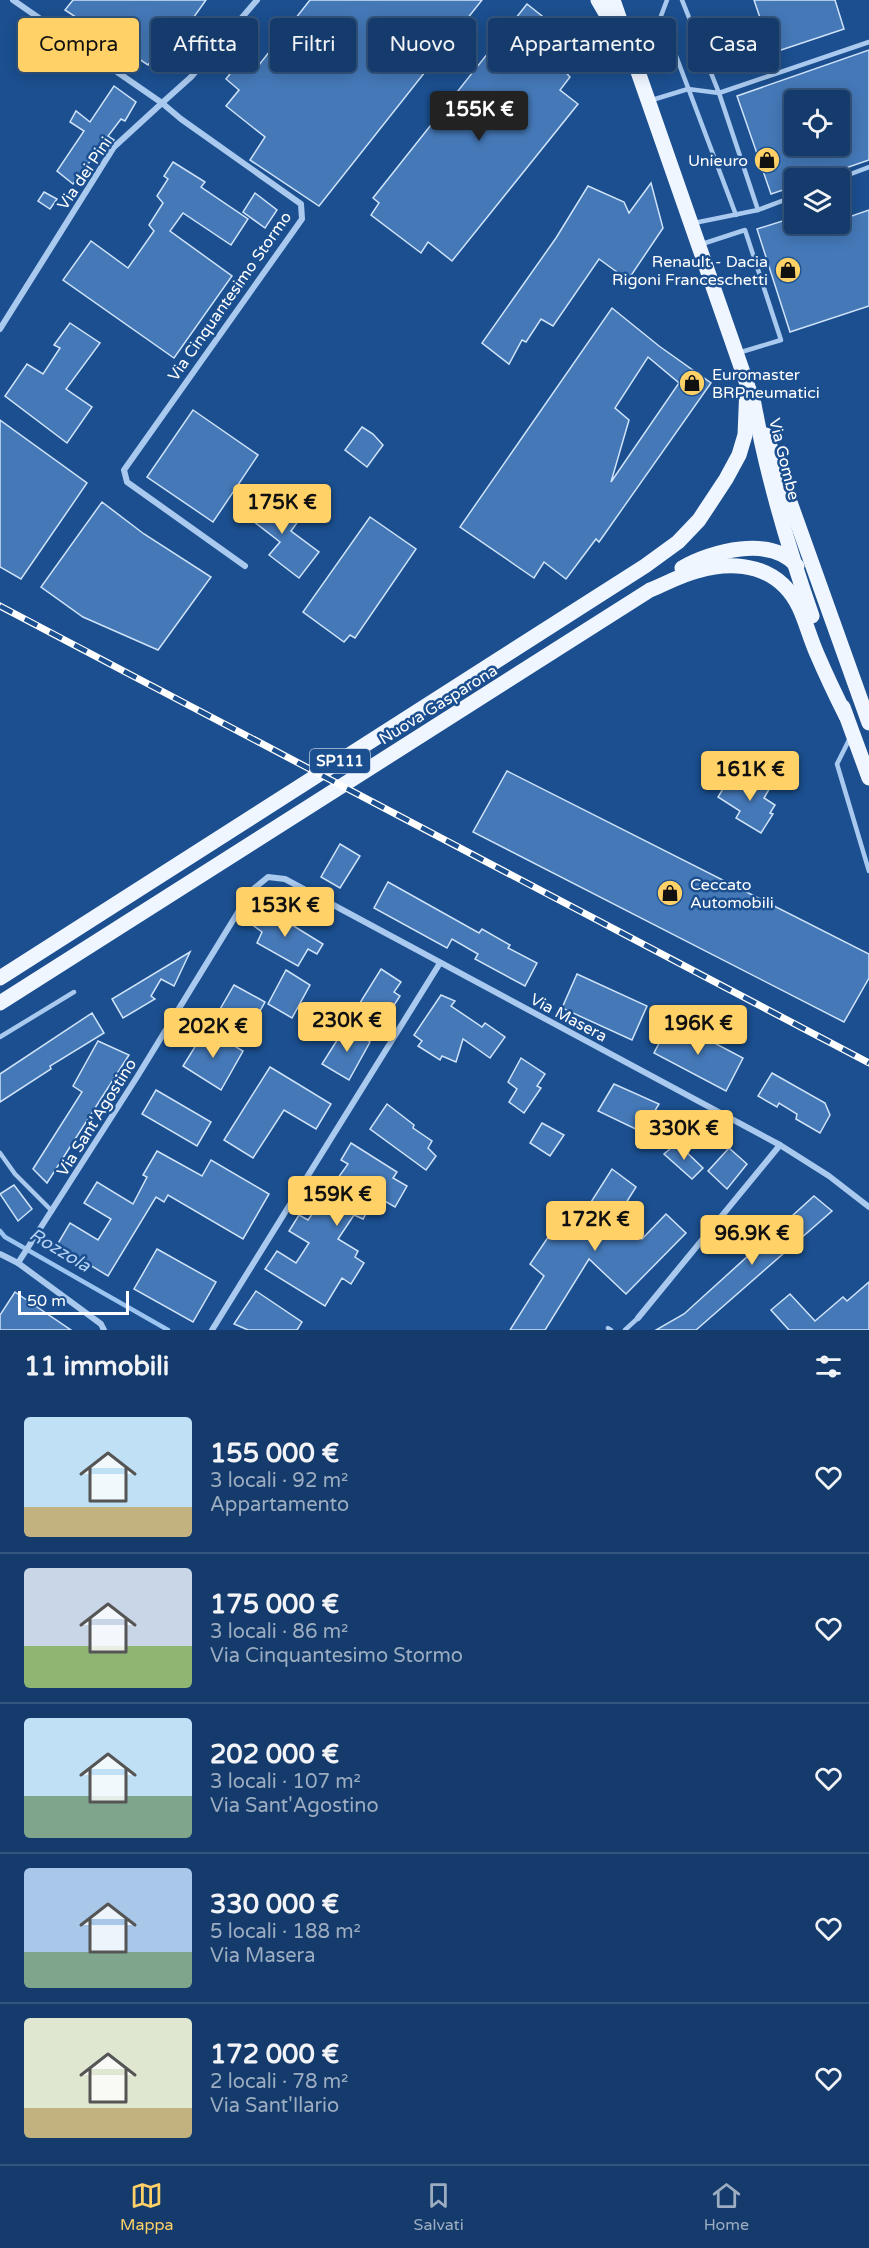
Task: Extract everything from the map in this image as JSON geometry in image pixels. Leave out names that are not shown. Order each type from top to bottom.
[{"type":"main road","name":"Via Gombe","points":[[598,0],[609,18]]},
{"type":"main road","name":"Via Gombe","points":[[613,0],[620,18]]},
{"type":"main road","name":"Via Gombe","points":[[639,72],[753,404],[762,454],[793,561],[869,778]]},
{"type":"main road","name":"Nuova Gasparona","points":[[0,978],[645,566],[678,542],[699,520],[739,455],[745,435],[747,386]]},
{"type":"main road","points":[[753,404],[767,437],[869,723]]},
{"type":"main road","name":"SP111","points":[[650,590],[692,562],[739,548],[758,549],[793,561]]},
{"type":"main road","points":[[793,561],[814,588],[831,618]]},
{"type":"main road","name":"Nuova Gasparona","points":[[0,1003],[650,590],[696,571],[725,565],[748,566],[763,570],[778,579],[799,606],[817,653],[846,716]]},
{"type":"street","points":[[14,0],[162,103],[191,77],[257,0]]},
{"type":"street","name":"Via dei Pini","points":[[0,329],[114,147],[162,103]]},
{"type":"street","name":"Via Cinquantesimo Stormo","points":[[162,103],[301,204],[302,219],[124,470],[127,482],[245,566]]},
{"type":"street","name":"Via Masera","points":[[251,891],[268,877],[285,879],[780,1145],[829,1176],[869,1207]]},
{"type":"street","name":"Via Sant'Agostino","points":[[18,1263],[137,1077],[251,891]]},
{"type":"street","points":[[212,1330],[440,963]]},
{"type":"street","points":[[638,1318],[780,1145]]},
{"type":"street","points":[[0,1254],[18,1263],[101,1324],[104,1330]]},
{"type":"lane","points":[[668,0],[661,16],[736,215]]},
{"type":"lane","points":[[682,0],[718,93],[758,210]]},
{"type":"lane","points":[[649,101],[688,89],[718,93],[869,42]]},
{"type":"lane","points":[[850,174],[869,167]]},
{"type":"lane","points":[[692,224],[758,210],[784,199]]},
{"type":"lane","points":[[699,245],[745,230],[780,340],[736,354]]},
{"type":"lane","points":[[852,733],[837,764],[869,871]]},
{"type":"lane","points":[[0,1037],[74,992]]},
{"type":"lane","points":[[0,1153],[15,1174],[52,1211]]},
{"type":"lane","points":[[628,1329],[638,1318]]},
{"type":"building","points":[[73,0],[206,0],[193,18],[151,18],[151,61],[148,65],[139,59],[139,18],[77,18],[65,10]]},
{"type":"building","points":[[310,0],[482,0],[468,18],[368,18],[368,72],[425,72],[319,206],[250,160],[265,137],[226,106],[239,90],[226,79],[232,72],[258,72],[258,66],[270,51],[270,72],[356,72],[356,18],[296,18]]},
{"type":"building","points":[[754,0],[835,0],[844,29],[779,51],[779,18],[760,18]]},
{"type":"building","points":[[527,4],[542,16],[541,18],[516,18]]},
{"type":"building","points":[[869,50],[869,160],[846,168],[784,168],[784,190],[771,194],[737,96]]},
{"type":"building","points":[[488,53],[488,72],[565,72],[570,77],[560,90],[578,104],[452,261],[428,242],[421,253],[371,215],[379,203],[373,198],[473,72],[476,72],[476,68]]},
{"type":"building","points":[[114,86],[136,102],[125,121],[121,119],[108,136],[114,140],[108,147],[103,144],[73,184],[57,171],[84,131],[70,122],[76,111],[90,122]]},
{"type":"building","points":[[173,162],[205,182],[201,187],[248,219],[231,245],[183,213],[170,231],[232,276],[174,358],[63,280],[91,241],[128,268],[154,231],[149,225],[163,203],[157,196],[168,179],[164,176]]},
{"type":"building","points":[[651,183],[663,228],[628,280],[599,259],[553,326],[541,319],[526,342],[522,340],[509,364],[482,343],[556,238],[588,186],[624,202],[629,213]]},
{"type":"building","points":[[44,192],[57,199],[50,209],[38,201]]},
{"type":"building","points":[[255,193],[277,210],[265,228],[243,212]]},
{"type":"building","points":[[869,210],[869,306],[790,332],[757,229],[784,220],[784,234],[850,234],[850,217]]},
{"type":"building","points":[[612,308],[659,346],[711,383],[599,542],[596,539],[566,579],[544,562],[534,578],[460,527]],"holes":[[[648,357],[679,383],[611,482],[629,420],[615,408]]]},
{"type":"building","points":[[70,323],[100,343],[66,389],[92,407],[67,443],[5,396],[27,364],[43,374],[60,348],[54,345]]},
{"type":"building","points":[[193,410],[258,455],[213,522],[147,477]]},
{"type":"building","points":[[0,420],[87,483],[21,579],[0,567]]},
{"type":"building","points":[[362,427],[373,434],[383,445],[367,467],[345,450]]},
{"type":"building","points":[[262,492],[299,520],[291,531],[319,552],[299,578],[269,555],[280,542],[244,514]]},
{"type":"building","points":[[102,502],[144,534],[211,577],[158,650],[83,617],[41,587]]},
{"type":"building","points":[[370,517],[416,549],[355,638],[350,635],[344,642],[303,612]]},
{"type":"building","name":"Ceccato Automobili","points":[[507,771],[869,954],[869,978],[844,1022],[473,832]]},
{"type":"building","points":[[751,774],[771,786],[764,798],[775,805],[770,813],[773,814],[761,833],[736,818],[740,811],[718,797],[729,779],[742,788]]},
{"type":"building","points":[[340,844],[360,856],[340,888],[321,877]]},
{"type":"building","points":[[388,882],[479,933],[482,929],[510,945],[508,948],[537,963],[525,986],[475,959],[478,954],[452,939],[447,948],[374,908]]},
{"type":"building","points":[[266,909],[323,944],[317,954],[308,949],[298,966],[257,943],[262,932],[254,926]]},
{"type":"building","points":[[190,952],[174,986],[161,979],[151,996],[155,999],[123,1018],[112,999]]},
{"type":"building","points":[[381,969],[401,982],[394,992],[400,996],[383,1022],[358,1006]]},
{"type":"building","points":[[286,970],[310,985],[292,1018],[268,1004]]},
{"type":"building","points":[[577,974],[647,1006],[632,1040],[562,1008]]},
{"type":"building","points":[[234,985],[265,1002],[250,1029],[219,1011]]},
{"type":"building","points":[[441,995],[455,1001],[451,1006],[482,1027],[485,1023],[505,1037],[490,1058],[463,1039],[456,1062],[442,1056],[440,1060],[418,1046],[422,1041],[414,1035]]},
{"type":"building","points":[[92,1013],[104,1033],[50,1066],[51,1069],[0,1102],[0,1074]]},
{"type":"building","points":[[671,1020],[743,1058],[726,1091],[654,1053]]},
{"type":"building","points":[[346,1026],[370,1042],[349,1080],[322,1064]]},
{"type":"building","points":[[206,1029],[243,1051],[221,1090],[183,1066]]},
{"type":"building","points":[[98,1041],[129,1055],[47,1183],[33,1169],[82,1092],[73,1086]]},
{"type":"building","points":[[521,1058],[545,1074],[537,1086],[541,1088],[524,1113],[509,1102],[517,1089],[508,1082]]},
{"type":"building","points":[[270,1067],[331,1104],[316,1129],[284,1110],[253,1158],[224,1140]]},
{"type":"building","points":[[772,1073],[825,1103],[830,1115],[820,1133],[796,1119],[797,1114],[779,1103],[777,1107],[758,1096]]},
{"type":"building","points":[[614,1084],[659,1104],[642,1132],[598,1111]]},
{"type":"building","points":[[156,1090],[211,1122],[197,1146],[142,1114]]},
{"type":"building","points":[[387,1104],[414,1125],[413,1128],[432,1141],[428,1148],[436,1156],[426,1170],[370,1129]]},
{"type":"building","points":[[542,1123],[564,1135],[550,1156],[530,1143]]},
{"type":"building","points":[[351,1143],[397,1172],[393,1178],[407,1186],[395,1207],[376,1196],[363,1219],[354,1215],[338,1239],[358,1251],[355,1257],[364,1263],[351,1284],[342,1278],[325,1306],[265,1269],[277,1251],[296,1263],[309,1243],[289,1231],[299,1215],[308,1220],[348,1164],[341,1160]]},
{"type":"building","points":[[677,1143],[703,1168],[692,1179],[664,1154]]},
{"type":"building","points":[[729,1148],[747,1164],[727,1189],[708,1171]]},
{"type":"building","points":[[157,1151],[202,1176],[211,1160],[269,1194],[243,1239],[168,1195],[164,1202],[156,1197],[108,1276],[57,1245],[70,1223],[98,1240],[111,1219],[84,1203],[97,1182],[133,1204],[147,1177],[143,1175]]},
{"type":"building","points":[[612,1169],[636,1187],[616,1219],[642,1239],[666,1214],[686,1233],[626,1294],[589,1259],[545,1330],[510,1330],[544,1276],[530,1264],[565,1212],[579,1221]]},
{"type":"building","points":[[14,1185],[32,1209],[18,1221],[0,1194]]},
{"type":"building","points":[[814,1196],[832,1211],[696,1330],[656,1330],[684,1314]]},
{"type":"building","points":[[157,1249],[216,1282],[193,1322],[134,1289]]},
{"type":"building","points":[[869,1282],[869,1330],[789,1330],[771,1310],[790,1294],[815,1321],[843,1297],[847,1301]]},
{"type":"building","points":[[256,1291],[302,1322],[297,1330],[248,1330],[234,1324]]},
{"type":"building","points":[[15,1292],[71,1330],[0,1330],[0,1315]]},
{"type":"waterway","name":"Rozzola","points":[[0,1231],[5,1237],[168,1330]]},
{"type":"railway","points":[[0,606],[869,1063]]},
{"type":"place","name":"Unieuro","points":[[767,160]]},
{"type":"place","name":"Renault - Dacia Rigoni Franceschetti","points":[[788,270]]},
{"type":"place","name":"Euromaster BRPneumatici","points":[[692,383]]},
{"type":"place","name":"Ceccato Automobili","points":[[670,893]]}]
